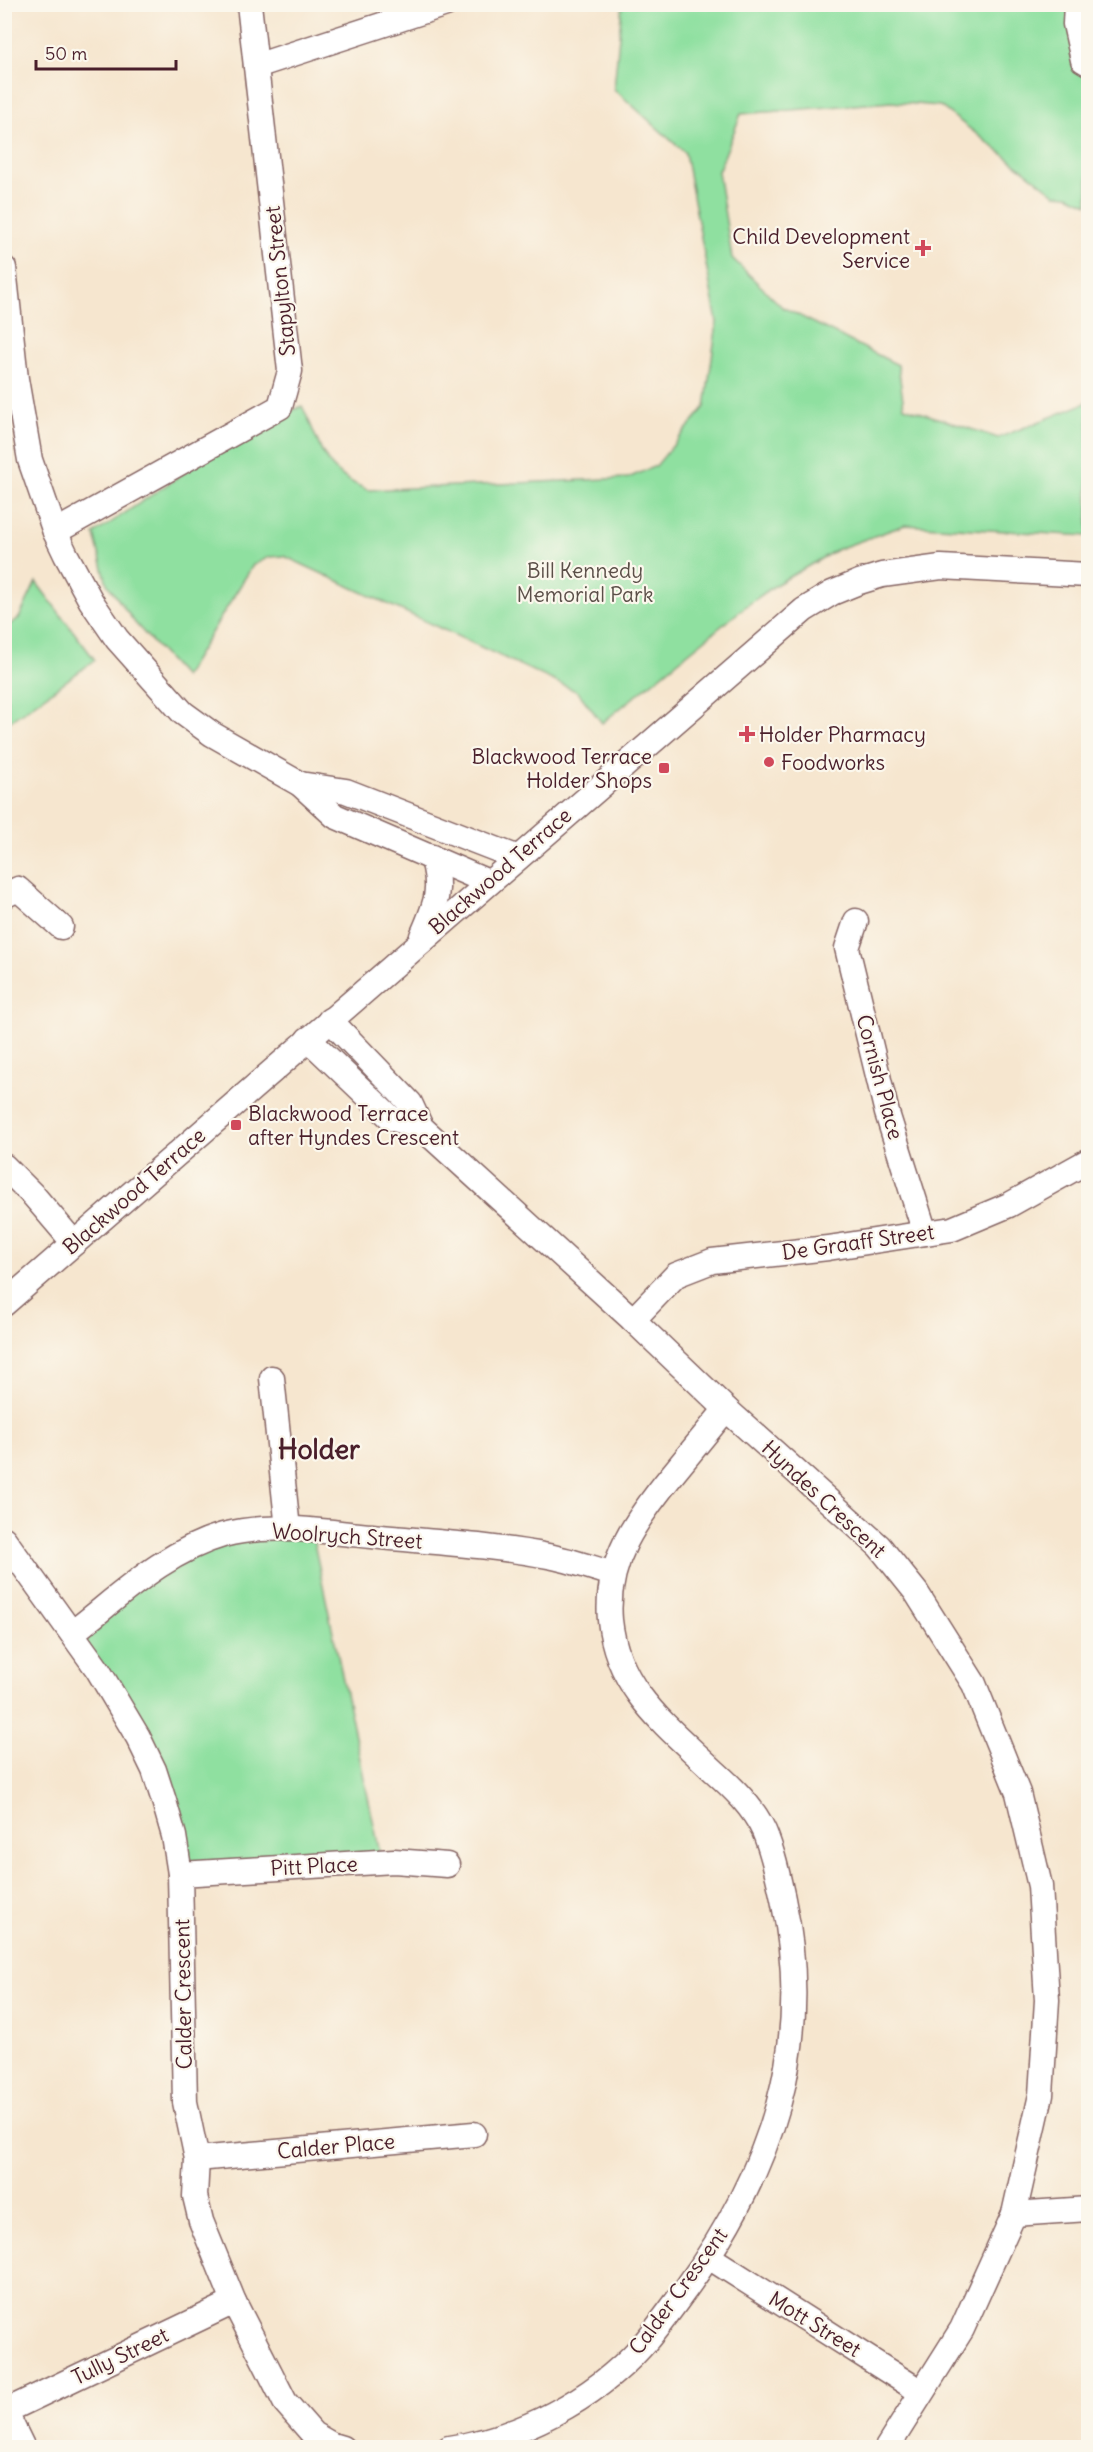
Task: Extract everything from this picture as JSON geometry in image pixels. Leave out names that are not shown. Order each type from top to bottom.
[{"type":"street","name":"Stapylton Street","points":[[55,532],[280,407],[290,370],[249,4]]},
{"type":"street","points":[[256,66],[446,4]]},
{"type":"street","points":[[1076,4],[1075,24],[1083,60],[1089,63]]},
{"type":"street","points":[[4,268],[10,379],[30,460],[55,532],[91,601],[117,639],[183,713],[212,734],[300,784],[335,816],[488,882]]},
{"type":"street","name":"Blackwood Terrace","points":[[4,1304],[516,857],[804,610],[832,593],[882,575],[941,567],[1087,575]]},
{"type":"street","points":[[300,784],[346,791],[516,857]]},
{"type":"street","points":[[420,941],[435,906],[439,885],[432,857]]},
{"type":"street","points":[[4,896],[18,889],[61,927]]},
{"type":"street","name":"Cornish Place","points":[[856,921],[847,948],[887,1113],[925,1233]]},
{"type":"street","name":"Hyndes Crescent","points":[[330,1020],[410,1104],[421,1128],[633,1320],[726,1409],[879,1546],[916,1592],[974,1684],[1018,1793],[1040,1886],[1047,2000],[1041,2095],[1014,2214],[962,2329],[887,2448]]},
{"type":"street","name":"Hyndes Crescent","points":[[308,1039],[391,1118],[421,1128]]},
{"type":"street","name":"De Graaff Street","points":[[633,1320],[676,1275],[712,1261],[828,1248],[952,1229],[1009,1205],[1089,1161]]},
{"type":"street","points":[[4,1166],[34,1196],[74,1243]]},
{"type":"street","points":[[272,1378],[288,1529]]},
{"type":"street","name":"Calder Crescent","points":[[449,2448],[500,2435],[535,2422],[569,2404],[611,2376],[652,2334],[709,2257],[750,2183],[764,2151],[778,2107],[786,2076],[795,1983],[791,1938],[775,1865],[763,1828],[736,1791],[642,1702],[628,1680],[618,1656],[611,1625],[614,1574],[622,1547],[633,1525],[726,1409]]},
{"type":"street","name":"Woolrych Street","points":[[72,1633],[159,1565],[184,1551],[224,1535],[264,1529],[288,1529],[492,1548],[549,1556],[614,1574]]},
{"type":"street","name":"Calder Crescent","points":[[8,1553],[72,1633],[121,1707],[154,1770],[174,1836],[180,1874],[185,2102],[197,2159],[195,2196],[201,2221],[234,2301],[285,2402],[313,2434],[335,2447]]},
{"type":"street","name":"Pitt Place","points":[[180,1874],[394,1861],[447,1865]]},
{"type":"street","name":"Calder Place","points":[[197,2159],[474,2134]]},
{"type":"street","points":[[1014,2214],[1089,2209]]},
{"type":"street","name":"Mott Street","points":[[709,2257],[921,2392]]},
{"type":"street","name":"Tully Street","points":[[5,2410],[234,2301]]},
{"type":"street","points":[[5,2410],[23,2448]]},
{"type":"green space","name":"Bill Kennedy Memorial Park","points":[[622,5],[1088,5],[1088,204],[1068,195],[1055,194],[940,106],[891,102],[741,114],[718,172],[732,258],[782,307],[898,365],[904,407],[998,438],[1086,403],[1088,398],[1088,536],[905,525],[838,549],[777,584],[745,607],[602,723],[578,692],[284,556],[269,557],[253,565],[184,677],[135,623],[107,584],[94,534],[243,433],[302,406],[324,456],[331,465],[340,474],[368,490],[628,478],[656,466],[705,407],[717,322],[685,153],[614,89]]},
{"type":"green space","points":[[36,582],[95,660],[9,722],[5,684],[5,628],[19,618]]},
{"type":"green space","points":[[311,1529],[381,1858],[185,1869],[148,1752],[76,1632],[199,1537]]},
{"type":"place","name":"Child Development Service","points":[[923,248]]},
{"type":"place","name":"Holder Pharmacy","points":[[747,734]]},
{"type":"place","name":"Foodworks","points":[[769,762]]},
{"type":"place","name":"Blackwood Terrace Holder Shops","points":[[664,768]]},
{"type":"place","name":"Blackwood Terrace after Hyndes Crescent","points":[[236,1125]]},
{"type":"district","name":"Holder","points":[[319,1449]]}]
